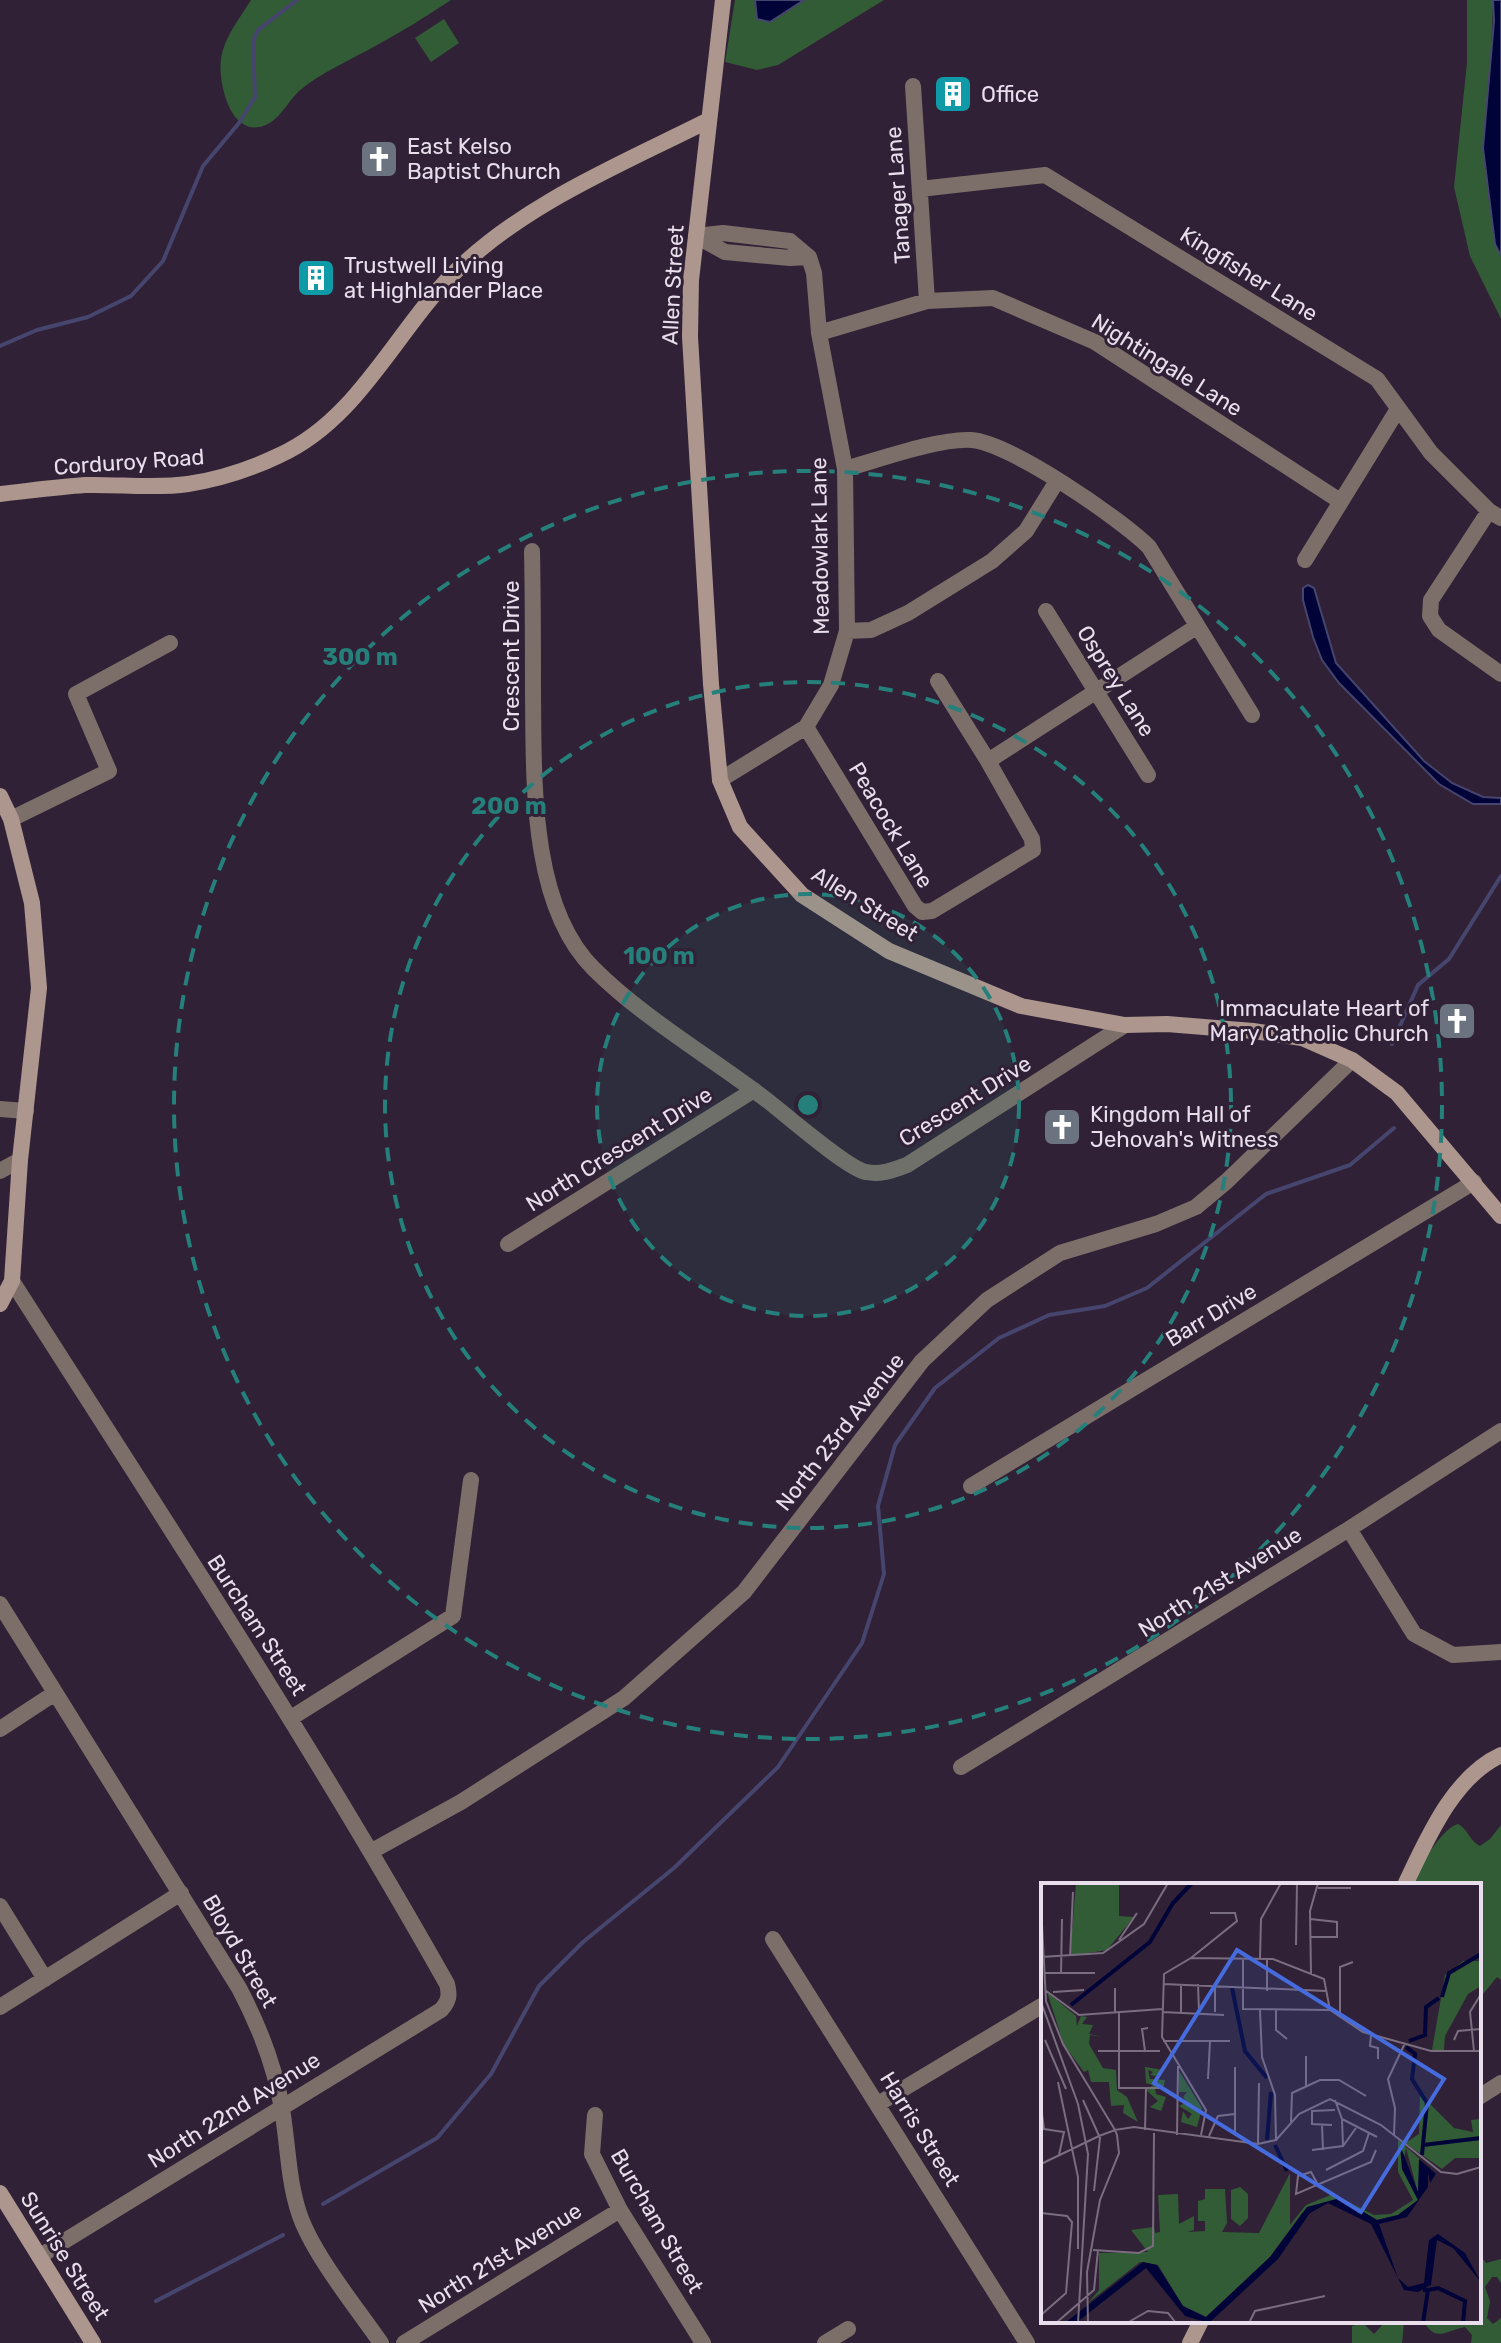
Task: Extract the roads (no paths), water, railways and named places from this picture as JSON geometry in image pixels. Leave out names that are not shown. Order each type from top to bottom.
[{"type":"street","name":"Allen Street","points":[[723,0],[691,294],[692,399],[720,780],[740,827],[802,895],[889,951],[1021,1006],[1125,1025],[1167,1024],[1302,1038],[1352,1060],[1397,1093],[1501,1216]]},
{"type":"street","name":"Tanager Lane","points":[[913,86],[927,301]]},
{"type":"street","name":"Corduroy Road","points":[[0,494],[83,485],[185,485],[238,472],[293,449],[339,414],[427,302],[455,271],[482,248],[527,216],[584,183],[709,120]]},
{"type":"street","name":"Kingfisher Lane","points":[[920,189],[1045,175],[1377,379],[1431,453],[1495,514]]},
{"type":"street","name":"Meadowlark Lane","points":[[696,236],[725,252],[809,257],[814,273],[819,333],[845,469],[847,631],[831,685],[806,727],[720,780]]},
{"type":"street","name":"Nightingale Lane","points":[[819,333],[927,301],[993,298],[1095,342],[1340,501]]},
{"type":"street","points":[[1305,560],[1398,409]]},
{"type":"street","points":[[845,469],[950,441],[972,440],[993,444],[1057,481],[1129,528],[1149,547],[1252,715]]},
{"type":"street","points":[[847,631],[871,630],[908,613],[992,561],[1026,531],[1057,481]]},
{"type":"street","points":[[1495,514],[1431,600],[1430,616],[1439,630],[1501,674]]},
{"type":"street","name":"Crescent Drive","points":[[532,551],[534,785],[540,852],[556,906],[572,938],[592,968],[641,1009],[854,1166],[863,1172],[884,1173],[907,1165],[1125,1025]]},
{"type":"street","name":"Osprey Lane","points":[[1046,611],[1148,775]]},
{"type":"street","points":[[988,761],[1196,627]]},
{"type":"street","points":[[11,819],[109,771],[76,694],[170,643]]},
{"type":"street","name":"Peacock Lane","points":[[806,727],[915,906],[922,912],[932,911],[1033,850],[1032,839],[938,681]]},
{"type":"street","points":[[0,796],[11,819],[32,903],[39,988],[20,1160],[12,1281],[0,1304]]},
{"type":"street","name":"North 23rd Avenue","points":[[372,1851],[461,1802],[624,1698],[744,1592],[922,1361],[987,1300],[1060,1253],[1156,1224],[1196,1207],[1352,1060]]},
{"type":"street","name":"North Crescent Drive","points":[[508,1244],[754,1090]]},
{"type":"street","points":[[0,1109],[26,1111]]},
{"type":"street","points":[[0,1171],[20,1160]]},
{"type":"street","name":"Barr Drive","points":[[971,1486],[1474,1182]]},
{"type":"street","name":"Burcham Street","points":[[12,1281],[291,1718],[372,1851],[447,1984],[448,2000]]},
{"type":"street","name":"North 21st Avenue","points":[[961,1767],[1349,1529],[1501,1431]]},
{"type":"street","points":[[291,1718],[453,1616],[471,1480]]},
{"type":"street","points":[[1349,1529],[1414,1634],[1453,1655],[1501,1652]]},
{"type":"street","name":"Bloyd Street","points":[[0,1604],[181,1893],[255,2020],[267,2048],[282,2106],[299,2215],[309,2237],[381,2343]]},
{"type":"street","points":[[0,1729],[55,1693]]},
{"type":"street","points":[[1406,1883],[1420,1853],[1463,1784],[1477,1769],[1501,1755]]},
{"type":"street","points":[[0,2007],[181,1893]]},
{"type":"street","points":[[0,1906],[45,1979]]},
{"type":"street","name":"Harris Street","points":[[773,1939],[1027,2343]]},
{"type":"street","name":"North 22nd Avenue","points":[[40,2256],[441,2010],[448,2000]]},
{"type":"street","points":[[878,2104],[1041,2006]]},
{"type":"street","points":[[1481,2096],[1501,2083]]},
{"type":"street","name":"Burcham Street","points":[[595,2115],[592,2154],[620,2210],[702,2343]]},
{"type":"street","name":"Sunrise Street","points":[[0,2193],[93,2343]]},
{"type":"street","name":"North 21st Avenue","points":[[404,2343],[620,2210]]},
{"type":"street","points":[[1190,2343],[1200,2323]]},
{"type":"street","points":[[825,2343],[848,2329]]},
{"type":"waterway","points":[[0,346],[37,330],[88,317],[131,296],[163,261],[203,166],[239,123],[255,97],[253,41],[258,30],[297,0]]},
{"type":"waterway","points":[[1392,1044],[1418,985],[1449,959],[1501,876]]},
{"type":"waterway","points":[[323,2204],[437,2138],[491,2074],[539,1986],[583,1942],[674,1868],[778,1767],[862,1643],[884,1574],[878,1506],[895,1445],[935,1388],[999,1338],[1049,1315],[1105,1306],[1147,1288],[1266,1194],[1350,1165],[1394,1128]]},
{"type":"waterway","points":[[156,2301],[283,2235]]},
{"type":"place","name":"Office","points":[[953,94]]},
{"type":"place","name":"East Kelso Baptist Church","points":[[379,159]]},
{"type":"place","name":"Trustwell Living at Highlander Place","points":[[316,278]]},
{"type":"place","name":"Immaculate Heart of Mary Catholic Church","points":[[1457,1021]]},
{"type":"place","name":"Kingdom Hall of Jehovah's Witness","points":[[1062,1127]]}]
